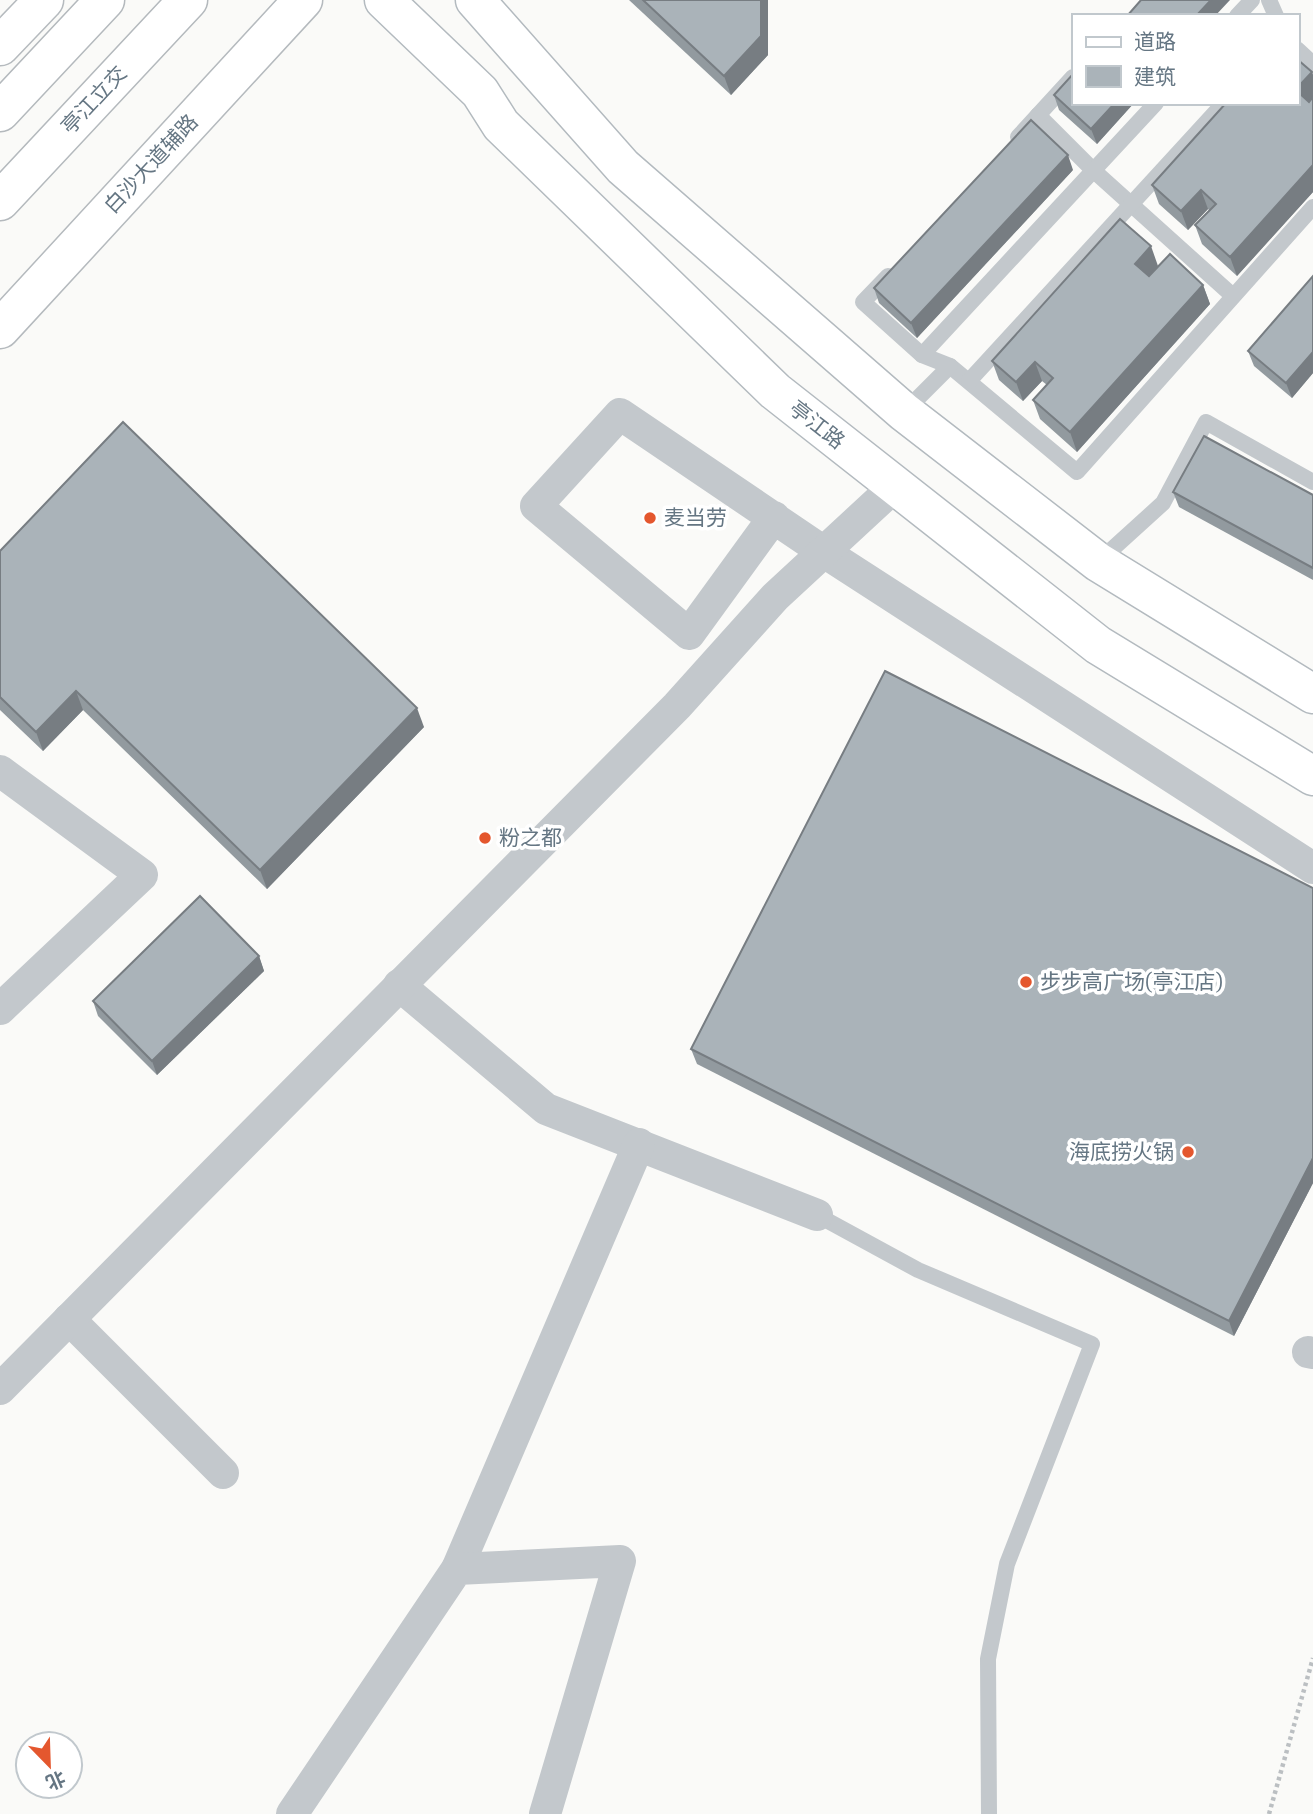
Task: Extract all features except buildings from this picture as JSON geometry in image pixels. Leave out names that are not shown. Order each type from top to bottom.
[{"type":"main road","points":[[0,46],[44,0]]},
{"type":"main road","points":[[0,112],[105,0]]},
{"type":"main road","name":"亭江立交","points":[[0,201],[187,0]]},
{"type":"main road","name":"白沙大道辅路","points":[[0,329],[303,0]]},
{"type":"main road","name":"亭江路","points":[[384,0],[480,92],[501,125],[775,391],[1098,645],[1313,776]]},
{"type":"main road","points":[[475,0],[623,167],[904,412],[1098,562],[1313,694]]},
{"type":"street","points":[[774,517],[689,634],[536,506],[620,414],[774,517],[824,552],[1313,868]]},
{"type":"street","points":[[0,1389],[677,706],[775,597],[895,486]]},
{"type":"street","points":[[0,771],[142,876],[0,1009]]},
{"type":"street","points":[[399,985],[546,1109],[817,1214]]},
{"type":"street","points":[[292,1814],[457,1569],[639,1144]]},
{"type":"street","points":[[69,1319],[223,1473]]},
{"type":"street","points":[[457,1569],[620,1561],[545,1814]]},
{"type":"lane","points":[[1239,14],[1252,0]]},
{"type":"lane","points":[[1299,51],[1313,64]]},
{"type":"lane","points":[[1010,145],[1072,78]]},
{"type":"lane","points":[[922,355],[1154,105]]},
{"type":"lane","points":[[969,381],[1222,105]]},
{"type":"lane","points":[[1038,115],[1130,205],[1233,296]]},
{"type":"lane","points":[[900,263],[863,302],[922,355],[950,366],[1077,472],[1313,207]]},
{"type":"lane","points":[[904,412],[950,366]]},
{"type":"lane","points":[[1098,562],[1163,503],[1206,422],[1313,482]]},
{"type":"lane","points":[[817,1214],[918,1270],[1092,1344],[1007,1564],[988,1659],[989,1814]]},
{"type":"path","points":[[1269,1814],[1313,1658]]},
{"type":"place","name":"麦当劳","points":[[650,518]]},
{"type":"place","name":"粉之都","points":[[485,838]]},
{"type":"place","name":"步步高广场(亭江店)","points":[[1026,982]]},
{"type":"place","name":"海底捞火锅","points":[[1188,1152]]}]
